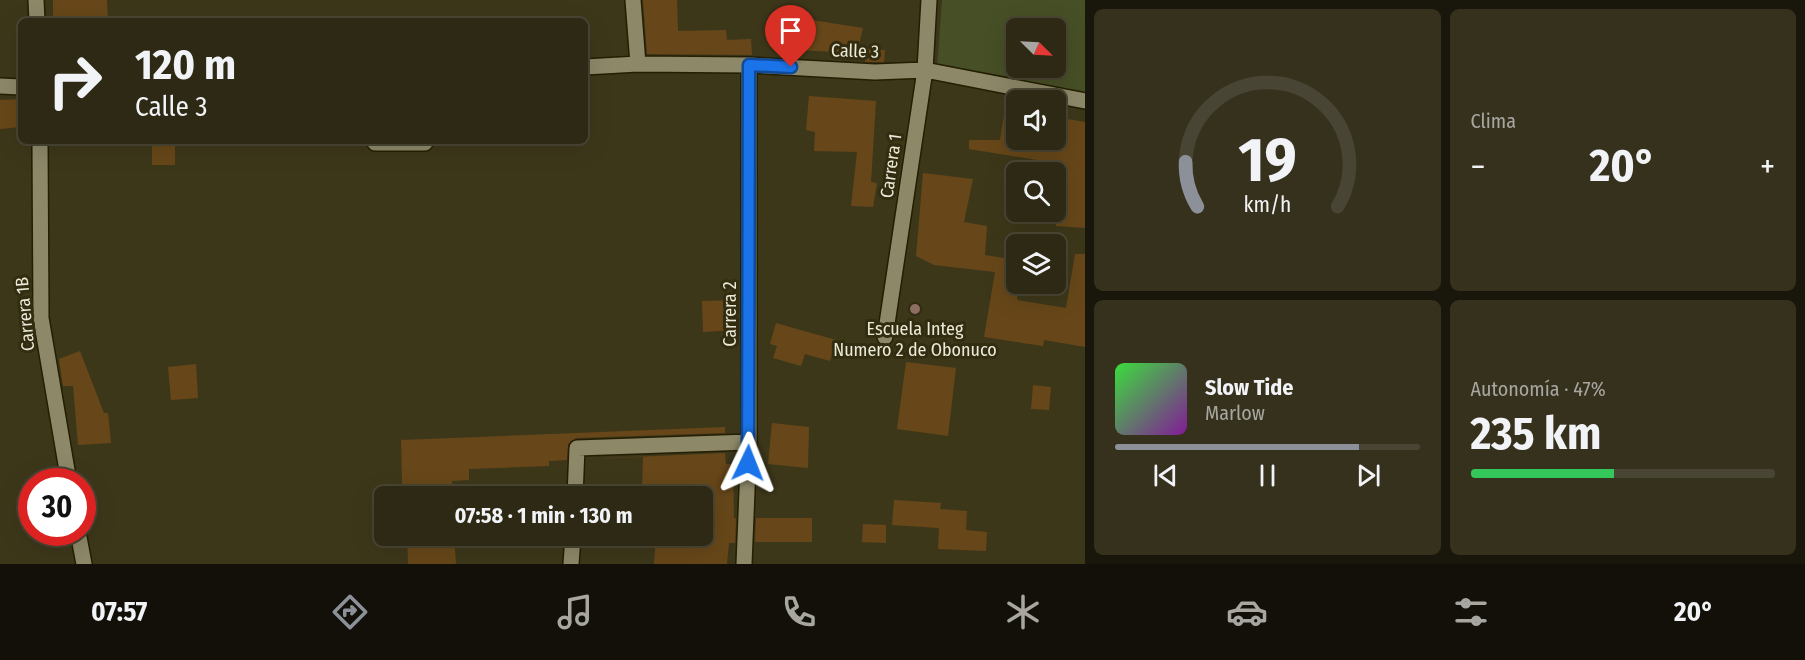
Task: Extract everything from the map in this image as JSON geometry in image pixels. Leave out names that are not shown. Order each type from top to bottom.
[{"type":"street","points":[[36,0],[37,18]]},
{"type":"street","points":[[633,0],[639,64]]},
{"type":"street","name":"Carrera 1","points":[[885,337],[925,70],[929,0]]},
{"type":"street","name":"Calle 3","points":[[588,68],[639,64],[749,65],[875,72],[925,70],[1085,101]]},
{"type":"street","name":"Carrera 2","points":[[744,564],[749,442],[749,65]]},
{"type":"street","points":[[0,86],[18,87]]},
{"type":"street","name":"Carrera 1B","points":[[40,144],[40,318],[67,468]]},
{"type":"street","points":[[575,486],[577,448],[749,442]]},
{"type":"street","points":[[81,546],[84,564]]},
{"type":"street","points":[[571,564],[572,546]]},
{"type":"green space","points":[[942,0],[1085,0],[1085,94],[937,69]]},
{"type":"building","points":[[53,0],[107,0],[108,18],[53,18]]},
{"type":"building","points":[[643,0],[677,0],[678,31],[726,30],[727,40],[751,39],[752,55],[647,54]]},
{"type":"building","points":[[786,16],[863,28],[857,53],[773,49]]},
{"type":"building","points":[[866,49],[885,50],[884,62],[865,62]]},
{"type":"building","points":[[809,96],[876,101],[871,182],[877,183],[873,207],[851,206],[857,152],[814,151],[815,132],[806,130]]},
{"type":"building","points":[[18,99],[18,127],[0,129],[0,100]]},
{"type":"building","points":[[1006,102],[1006,150],[1066,150],[1066,119],[1085,122],[1085,228],[1056,226],[1056,222],[1066,222],[1066,192],[1068,192],[1066,191],[1066,162],[1050,162],[969,149],[969,140],[1000,140]]},
{"type":"building","points":[[152,144],[175,144],[175,165],[152,165]]},
{"type":"building","points":[[923,173],[973,179],[964,222],[987,226],[985,255],[1006,258],[1006,294],[1017,294],[1017,300],[1066,308],[1075,254],[1085,254],[1085,347],[1044,340],[1043,346],[984,337],[995,272],[934,265],[916,256]]},
{"type":"building","points":[[737,300],[738,330],[703,332],[702,301]]},
{"type":"building","points":[[776,323],[836,340],[830,361],[805,354],[801,366],[773,358],[777,346],[770,344]]},
{"type":"building","points":[[80,351],[104,413],[108,413],[111,443],[78,445],[73,386],[63,386],[59,359]]},
{"type":"building","points":[[906,362],[956,368],[948,436],[897,429]]},
{"type":"building","points":[[196,364],[198,398],[171,400],[168,367]]},
{"type":"building","points":[[1033,385],[1051,387],[1049,410],[1031,409]]},
{"type":"building","points":[[772,423],[809,427],[808,468],[768,464]]},
{"type":"building","points":[[725,427],[725,433],[576,438],[568,444],[567,460],[549,461],[549,466],[469,469],[469,480],[452,481],[452,486],[403,486],[401,440]]},
{"type":"building","points":[[725,453],[726,464],[733,464],[734,518],[736,518],[735,543],[729,543],[727,564],[654,564],[655,546],[713,546],[713,486],[642,486],[643,457],[586,459]]},
{"type":"building","points":[[894,500],[941,503],[940,509],[967,511],[966,530],[987,532],[986,551],[938,549],[939,528],[892,525]]},
{"type":"building","points":[[756,518],[812,518],[812,542],[755,542]]},
{"type":"building","points":[[863,524],[886,525],[886,543],[862,542]]},
{"type":"building","points":[[407,546],[455,546],[456,564],[408,564]]},
{"type":"place","name":"Escuela Integ Numero 2 de Obonuco","points":[[915,309]]},
{"type":"route","points":[[748,463],[749,65],[791,67]]}]
